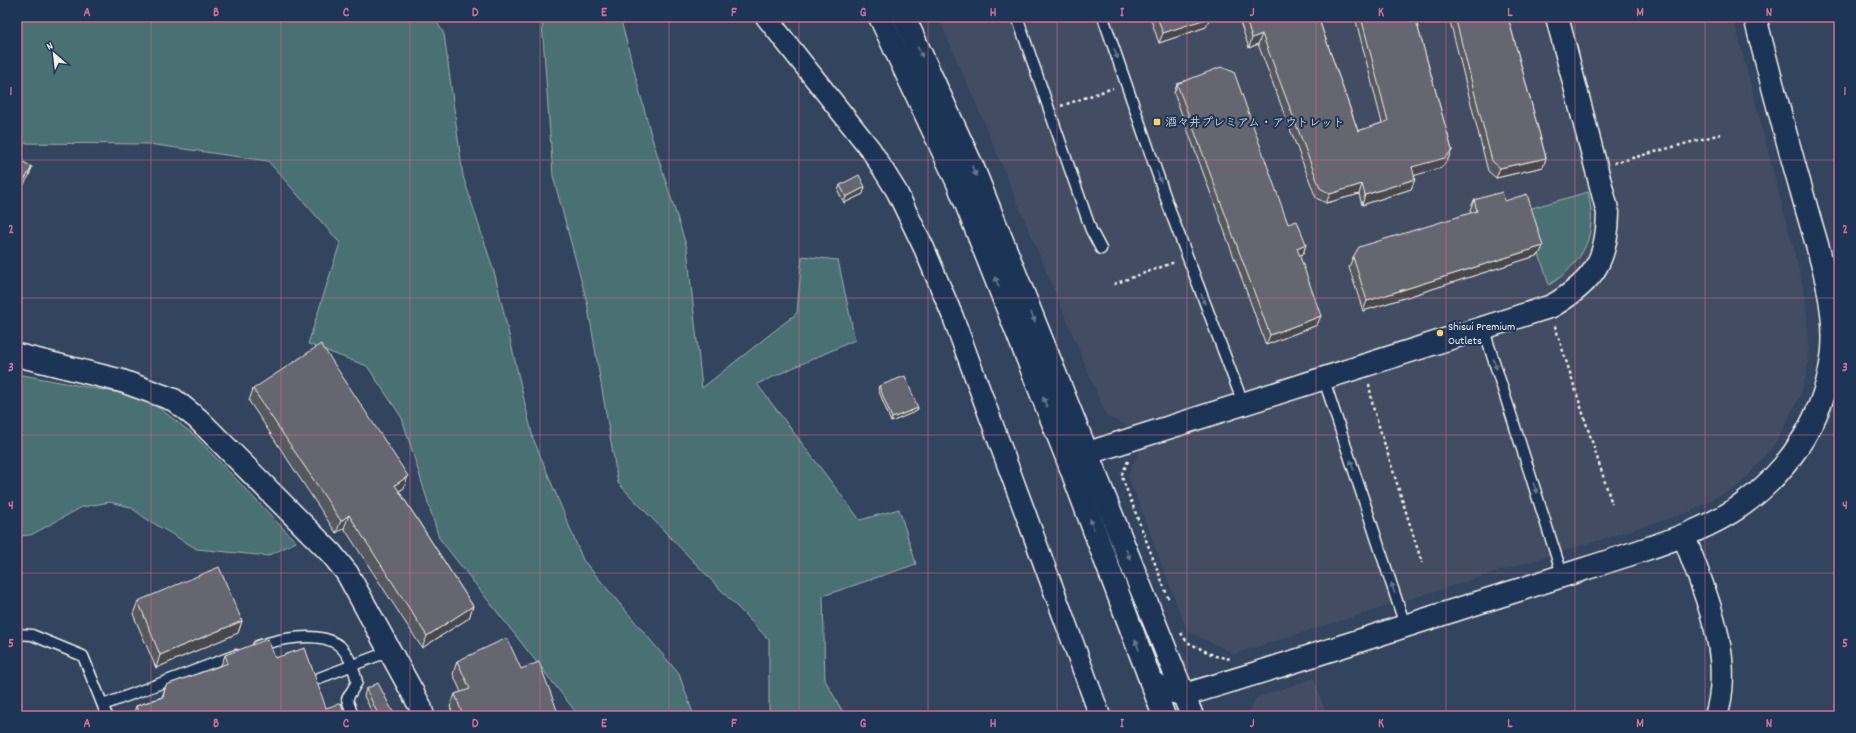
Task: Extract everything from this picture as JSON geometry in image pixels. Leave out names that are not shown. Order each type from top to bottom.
[{"type":"street","points":[[766,17],[871,150],[897,192],[924,248],[953,317],[1100,716]]},
{"type":"street","points":[[880,17],[957,181],[1067,458],[1164,716]]},
{"type":"street","points":[[904,17],[973,168],[1192,716]]},
{"type":"street","points":[[1088,453],[1323,377],[1552,306],[1573,294],[1592,275],[1604,252],[1608,234],[1608,213],[1557,17]]},
{"type":"street","points":[[1151,682],[1167,690],[1184,695],[1563,577],[1684,536],[1710,525],[1739,507],[1756,494],[1792,456],[1804,439],[1818,410],[1827,380],[1833,350],[1833,322],[1823,270],[1754,17]]},
{"type":"street","points":[[17,354],[122,381],[174,400],[198,420],[331,553],[347,573],[390,651],[423,716]]},
{"type":"street","points":[[1684,536],[1719,638],[1722,665],[1722,685],[1716,716]]},
{"type":"street","points":[[1178,716],[1180,704],[1184,695]]},
{"type":"lane","points":[[1018,17],[1091,230],[1101,250]]},
{"type":"lane","points":[[1103,17],[1172,216],[1243,403]]},
{"type":"lane","points":[[1483,327],[1563,577]]},
{"type":"lane","points":[[1323,377],[1405,625]]},
{"type":"lane","points":[[17,634],[32,635],[83,656],[107,716]]},
{"type":"lane","points":[[103,705],[268,642],[293,638],[322,638],[338,644],[353,666],[358,682],[348,699],[354,716]]},
{"type":"lane","points":[[319,678],[390,651]]},
{"type":"path","points":[[1050,110],[1114,87]]},
{"type":"path","points":[[1614,163],[1721,134]]},
{"type":"path","points":[[1612,156],[1616,171]]},
{"type":"path","points":[[1114,284],[1176,262]]},
{"type":"path","points":[[1554,325],[1612,504]]},
{"type":"path","points":[[1369,381],[1372,404],[1422,563]]},
{"type":"path","points":[[1132,454],[1122,474],[1123,480],[1170,603]]},
{"type":"path","points":[[1180,632],[1187,642],[1215,656],[1228,660],[1236,658]]},
{"type":"shaded area","name":"Shisui Premium Outlets","points":[[938,17],[1733,17],[1805,294],[1809,345],[1807,372],[1800,396],[1774,445],[1740,485],[1689,512],[1234,654],[1187,631],[1128,475],[1139,452],[1125,424],[1107,417],[981,115]]},
{"type":"shaded area","points":[[1314,678],[1327,716],[1246,716],[1256,698]]},
{"type":"green space","points":[[17,17],[434,17],[444,34],[463,176],[495,275],[533,438],[583,560],[679,674],[694,716],[579,716],[439,538],[402,418],[367,366],[308,344],[340,243],[268,161],[149,144],[17,143]]},
{"type":"green space","points":[[538,17],[620,17],[651,135],[687,248],[702,388],[797,313],[802,256],[838,260],[855,340],[757,384],[860,520],[899,509],[916,564],[823,596],[825,680],[845,716],[769,716],[769,640],[618,483],[587,302],[553,176],[542,23]]},
{"type":"green space","points":[[1588,192],[1591,207],[1591,221],[1590,233],[1586,245],[1572,267],[1549,285],[1525,210]]},
{"type":"green space","points":[[17,374],[146,398],[193,434],[296,542],[268,556],[197,549],[148,520],[130,507],[110,502],[82,507],[31,535],[17,536]]},
{"type":"building","points":[[1157,17],[1210,17],[1163,33]]},
{"type":"building","points":[[1245,17],[1318,17],[1358,131],[1388,121],[1361,17],[1415,17],[1452,150],[1445,158],[1412,167],[1415,179],[1365,195],[1362,184],[1330,194],[1320,188],[1262,34],[1252,38]]},
{"type":"building","points":[[1455,17],[1508,17],[1546,158],[1500,168],[1492,161]]},
{"type":"building","points":[[1221,67],[1234,72],[1288,224],[1297,221],[1306,244],[1297,248],[1321,316],[1270,335],[1177,84]]},
{"type":"building","points":[[17,158],[32,167],[17,192]]},
{"type":"building","points":[[859,175],[865,187],[846,197],[840,185]]},
{"type":"building","points":[[1502,192],[1505,201],[1527,194],[1543,246],[1367,301],[1353,257],[1359,247],[1477,211],[1474,200]]},
{"type":"building","points":[[321,344],[408,476],[395,485],[473,606],[427,636],[349,515],[341,521],[253,389]]},
{"type":"building","points":[[905,376],[918,408],[892,418],[879,386]]},
{"type":"building","points":[[219,567],[242,621],[160,655],[138,601]]},
{"type":"building","points":[[507,638],[521,669],[539,662],[557,710],[552,712],[553,716],[463,716],[455,694],[470,689],[457,661]]},
{"type":"building","points":[[268,639],[275,658],[305,648],[326,708],[341,703],[345,716],[140,716],[136,706],[163,697],[166,685],[228,663],[225,655]]},
{"type":"building","points":[[378,683],[395,716],[379,716],[366,689]]},
{"type":"place","name":"酒々井プレミアム・アウトレット","points":[[1157,122]]},
{"type":"place","name":"Shisui Premium Outlets","points":[[1440,333]]}]
